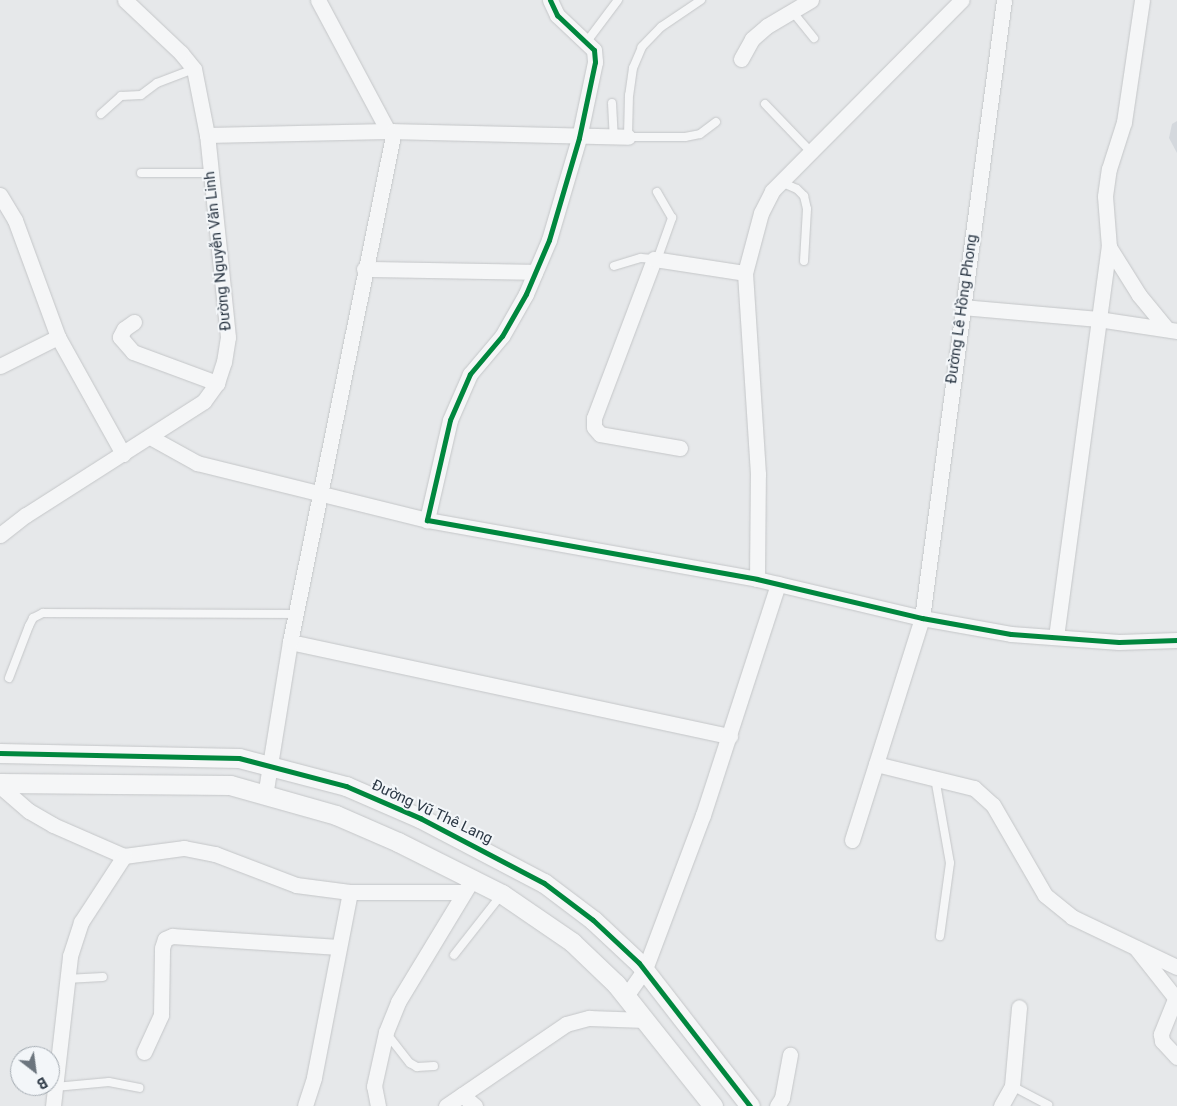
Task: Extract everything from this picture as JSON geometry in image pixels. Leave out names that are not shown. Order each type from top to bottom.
[{"type":"street","name":"Đường Nguyễn Văn Linh","points":[[0,535],[26,515],[204,401],[217,383],[228,337],[209,173],[207,135],[194,69],[181,53],[125,0]]},
{"type":"street","points":[[265,796],[290,642],[391,131],[318,0]]},
{"type":"street","points":[[427,520],[450,420],[470,374],[502,336],[535,272],[548,240],[579,138],[595,62],[594,50],[588,40],[557,14],[550,0]]},
{"type":"street","points":[[741,59],[752,39],[767,26],[811,0]]},
{"type":"street","points":[[758,579],[758,474],[745,273],[761,212],[772,191],[962,0]]},
{"type":"street","name":"Đường Lê Hồng Phong","points":[[852,840],[922,618],[1004,0]]},
{"type":"street","points":[[1056,637],[1109,247],[1105,196],[1109,169],[1124,122],[1142,0]]},
{"type":"street","points":[[207,135],[391,131],[621,138]]},
{"type":"street","points":[[0,195],[15,220],[58,337],[123,454]]},
{"type":"street","points":[[1109,247],[1139,295],[1172,330]]},
{"type":"street","points":[[680,448],[600,434],[594,428],[594,418],[656,260],[745,273]]},
{"type":"street","points":[[364,269],[535,272]]},
{"type":"street","points":[[962,307],[1098,319],[1172,330]]},
{"type":"street","points":[[134,322],[124,329],[120,338],[133,352],[217,383]]},
{"type":"street","points":[[0,366],[58,337]]},
{"type":"street","points":[[150,437],[196,463],[427,520],[758,579],[922,618],[1011,634],[1119,642],[1177,640]]},
{"type":"street","points":[[626,996],[645,970],[730,736],[778,584]]},
{"type":"street","points":[[290,642],[730,736]]},
{"type":"street","name":"Đường Vũ Thê Lang","points":[[0,753],[239,758],[346,786],[489,852],[566,899],[594,920],[645,970],[750,1106]]},
{"type":"street","points":[[876,764],[974,788],[993,805],[1045,895],[1072,917],[1177,967]]},
{"type":"street","points":[[0,785],[230,785],[336,815],[469,885],[502,894],[572,942],[626,996],[712,1106]]},
{"type":"street","points":[[0,785],[28,811],[52,825],[124,856],[184,848],[215,854],[296,885],[350,892],[469,885]]},
{"type":"street","points":[[59,1046],[70,956],[81,922],[124,856]]},
{"type":"street","points":[[378,1106],[374,1086],[386,1032],[398,1002],[469,885]]},
{"type":"street","points":[[305,1106],[350,892]]},
{"type":"street","points":[[144,1052],[162,1015],[162,948],[165,939],[172,936],[339,947]]},
{"type":"street","points":[[1136,948],[1176,999],[1161,1034],[1162,1041],[1177,1058]]},
{"type":"street","points":[[1001,1106],[1012,1086],[1020,1007]]},
{"type":"street","points":[[446,1106],[566,1024],[589,1018],[645,1020]]},
{"type":"street","points":[[777,1106],[782,1098],[790,1055]]},
{"type":"street","points":[[462,1095],[475,1106]]},
{"type":"lane","points":[[588,40],[618,0]]},
{"type":"lane","points":[[621,138],[633,68],[642,47],[661,28],[701,0]]},
{"type":"lane","points":[[792,11],[814,38]]},
{"type":"lane","points":[[101,114],[121,96],[141,95],[157,83],[194,69]]},
{"type":"lane","points":[[612,102],[621,138]]},
{"type":"lane","points":[[765,104],[811,152]]},
{"type":"lane","points":[[621,138],[685,137],[700,134],[716,122]]},
{"type":"lane","points":[[142,173],[209,173]]},
{"type":"lane","points":[[781,182],[797,189],[804,196],[807,209],[804,261]]},
{"type":"lane","points":[[614,266],[641,258],[656,260],[672,218],[658,192]]},
{"type":"lane","points":[[9,678],[33,618],[43,613],[296,614]]},
{"type":"lane","points":[[935,778],[950,863],[940,936]]},
{"type":"lane","points":[[454,955],[502,894]]},
{"type":"lane","points":[[66,979],[102,976]]},
{"type":"lane","points":[[386,1032],[410,1064],[417,1067],[434,1066]]},
{"type":"lane","points":[[60,1087],[109,1082],[139,1088]]},
{"type":"lane","points":[[1012,1086],[1048,1105]]},
{"type":"shaded area","points":[[1177,121],[1177,153],[1169,138],[1172,124]]},
{"type":"cycle path","points":[[550,0],[557,15],[594,50],[595,62],[579,138],[549,240],[526,294],[502,336],[470,374],[450,420],[427,520],[757,579],[922,618],[1011,634],[1119,642],[1177,640]]},
{"type":"cycle path","points":[[0,753],[239,758],[346,786],[420,818],[544,883],[593,920],[639,963],[750,1106]]}]
